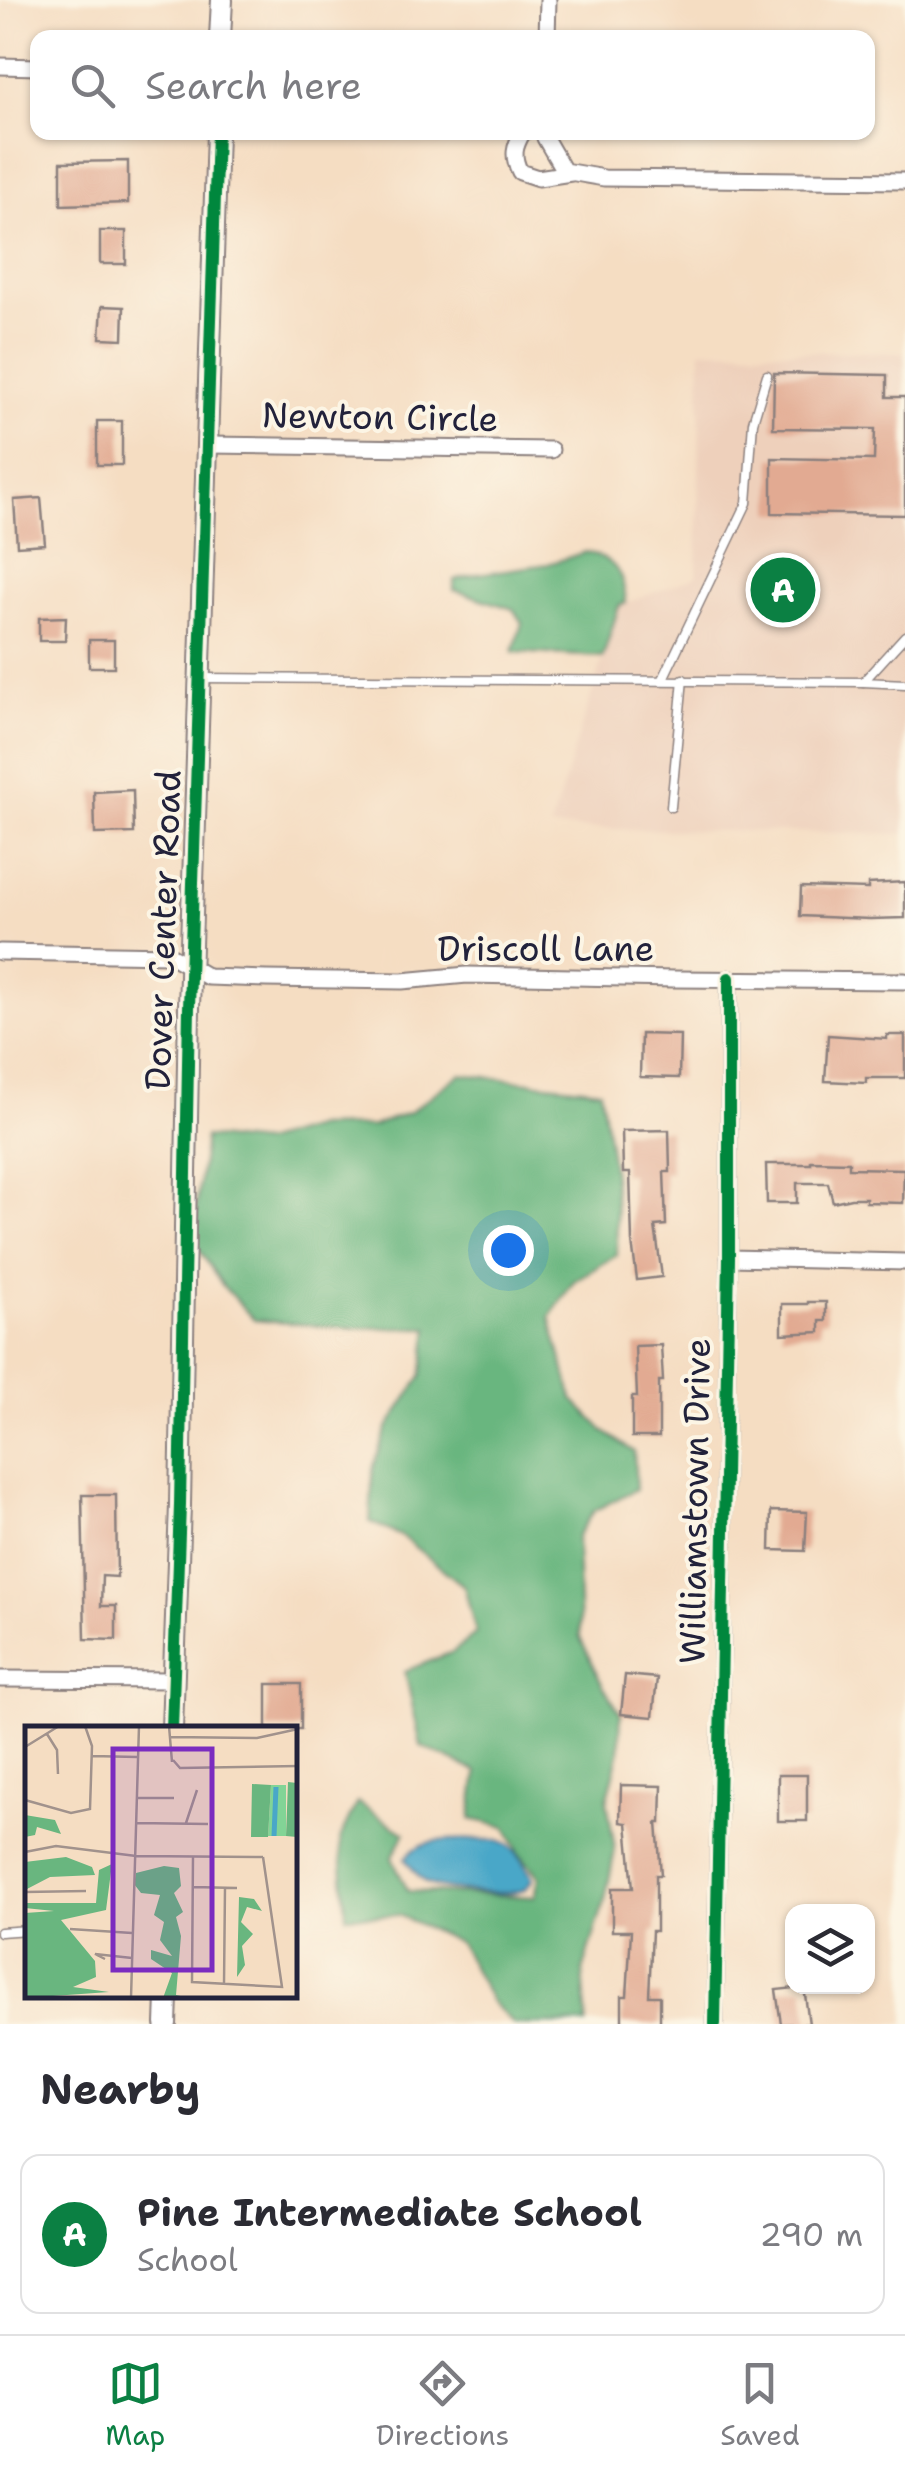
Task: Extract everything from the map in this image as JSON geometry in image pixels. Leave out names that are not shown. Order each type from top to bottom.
[{"type":"street","points":[[220,30],[222,0]]},
{"type":"street","points":[[547,30],[548,0]]},
{"type":"street","points":[[0,66],[30,67]]},
{"type":"street","name":"Dover Center Road","points":[[172,1726],[217,140]]},
{"type":"street","points":[[520,140],[514,160],[520,172],[538,178],[572,172]]},
{"type":"street","points":[[546,140],[564,170],[604,178],[905,181]]},
{"type":"street","name":"Newton Circle","points":[[208,445],[551,450]]},
{"type":"street","name":"Driscoll Lane","points":[[0,952],[170,955],[208,977],[266,979],[402,981],[468,975],[905,981]]},
{"type":"street","name":"Williamstown Drive","points":[[715,2024],[729,1258],[729,978]]},
{"type":"street","points":[[729,1258],[905,1262]]},
{"type":"street","points":[[0,1679],[173,1680]]},
{"type":"street","points":[[166,2024],[167,1999]]},
{"type":"lane","points":[[663,679],[747,503],[753,422],[767,375]]},
{"type":"lane","points":[[862,682],[905,636]]},
{"type":"lane","points":[[201,678],[683,679],[905,684]]},
{"type":"lane","points":[[671,807],[683,679]]},
{"type":"lane","points":[[0,1932],[25,1930]]},
{"type":"shaded area","points":[[701,350],[905,353],[905,834],[550,828],[619,606],[697,576]]},
{"type":"green space","points":[[586,552],[611,564],[625,593],[626,603],[619,606],[603,657],[513,652],[522,623],[513,609],[454,590],[454,580],[548,564]]},
{"type":"green space","points":[[460,1074],[600,1090],[610,1152],[617,1255],[574,1281],[550,1317],[573,1399],[605,1432],[634,1452],[636,1489],[594,1511],[577,1536],[580,1638],[621,1714],[619,1755],[607,1801],[615,1850],[605,1900],[583,1971],[587,2024],[513,2024],[491,2002],[459,1943],[399,1915],[346,1916],[340,1838],[357,1802],[405,1833],[392,1858],[408,1891],[535,1897],[539,1877],[519,1853],[506,1827],[471,1819],[477,1772],[421,1746],[405,1671],[453,1652],[476,1633],[464,1586],[401,1536],[370,1522],[373,1468],[387,1429],[422,1376],[429,1328],[346,1328],[254,1320],[223,1286],[192,1239],[205,1137],[262,1143],[317,1127],[373,1126],[410,1112]]},
{"type":"water","points":[[498,1840],[515,1851],[533,1878],[525,1889],[490,1893],[434,1886],[421,1878],[405,1859],[413,1850],[435,1841]]},
{"type":"building","points":[[128,161],[128,203],[61,205],[61,162]]},
{"type":"building","points":[[100,231],[126,231],[126,264],[100,264]]},
{"type":"building","points":[[102,306],[124,307],[123,339],[100,338]]},
{"type":"building","points":[[774,373],[887,375],[887,397],[905,397],[905,515],[772,513],[772,458],[874,460],[875,429],[773,428]]},
{"type":"building","points":[[97,421],[122,421],[122,465],[97,465]]},
{"type":"building","points":[[41,498],[45,544],[17,546],[14,500]]},
{"type":"building","points":[[66,617],[65,641],[39,641],[39,618]]},
{"type":"building","points":[[89,640],[114,640],[114,667],[89,667]]},
{"type":"building","points":[[133,790],[134,833],[95,834],[94,792]]},
{"type":"building","points":[[905,882],[905,918],[800,916],[801,887],[868,889],[868,884]]},
{"type":"building","points":[[641,1034],[680,1035],[679,1078],[640,1077]]},
{"type":"building","points":[[828,1035],[887,1039],[887,1035],[905,1035],[905,1078],[866,1078],[866,1083],[825,1081]]},
{"type":"building","points":[[669,1130],[670,1172],[664,1172],[666,1225],[655,1226],[662,1277],[637,1280],[630,1173],[623,1173],[622,1131]]},
{"type":"building","points":[[849,1162],[849,1168],[904,1169],[903,1203],[866,1202],[866,1198],[833,1202],[828,1183],[797,1183],[797,1203],[767,1203],[766,1164]]},
{"type":"building","points":[[826,1302],[826,1321],[820,1321],[820,1332],[782,1334],[782,1304]]},
{"type":"building","points":[[661,1345],[659,1437],[632,1437],[632,1397],[637,1397],[635,1346]]},
{"type":"building","points":[[82,1495],[116,1495],[117,1577],[102,1576],[101,1606],[116,1606],[116,1640],[85,1639]]},
{"type":"building","points":[[771,1511],[807,1512],[805,1551],[770,1550]]},
{"type":"building","points":[[625,1675],[657,1678],[653,1717],[621,1714]]},
{"type":"building","points":[[267,1684],[301,1684],[301,1729],[267,1726]]},
{"type":"building","points":[[778,1775],[807,1775],[807,1821],[778,1821]]},
{"type":"building","points":[[621,1785],[662,1786],[661,1823],[657,1823],[661,1875],[656,1875],[656,1931],[652,1931],[649,1996],[660,1996],[660,2024],[622,2024],[631,1931],[612,1931],[612,1888],[633,1888],[627,1823],[620,1822]]},
{"type":"building","points":[[776,1990],[805,1994],[809,2024],[781,2024]]},
{"type":"cycle path","points":[[172,1726],[189,1008],[217,140]]},
{"type":"cycle path","points":[[715,2024],[729,1258],[729,978]]},
{"type":"place","name":"Pine Intermediate School","points":[[783,590]]}]
